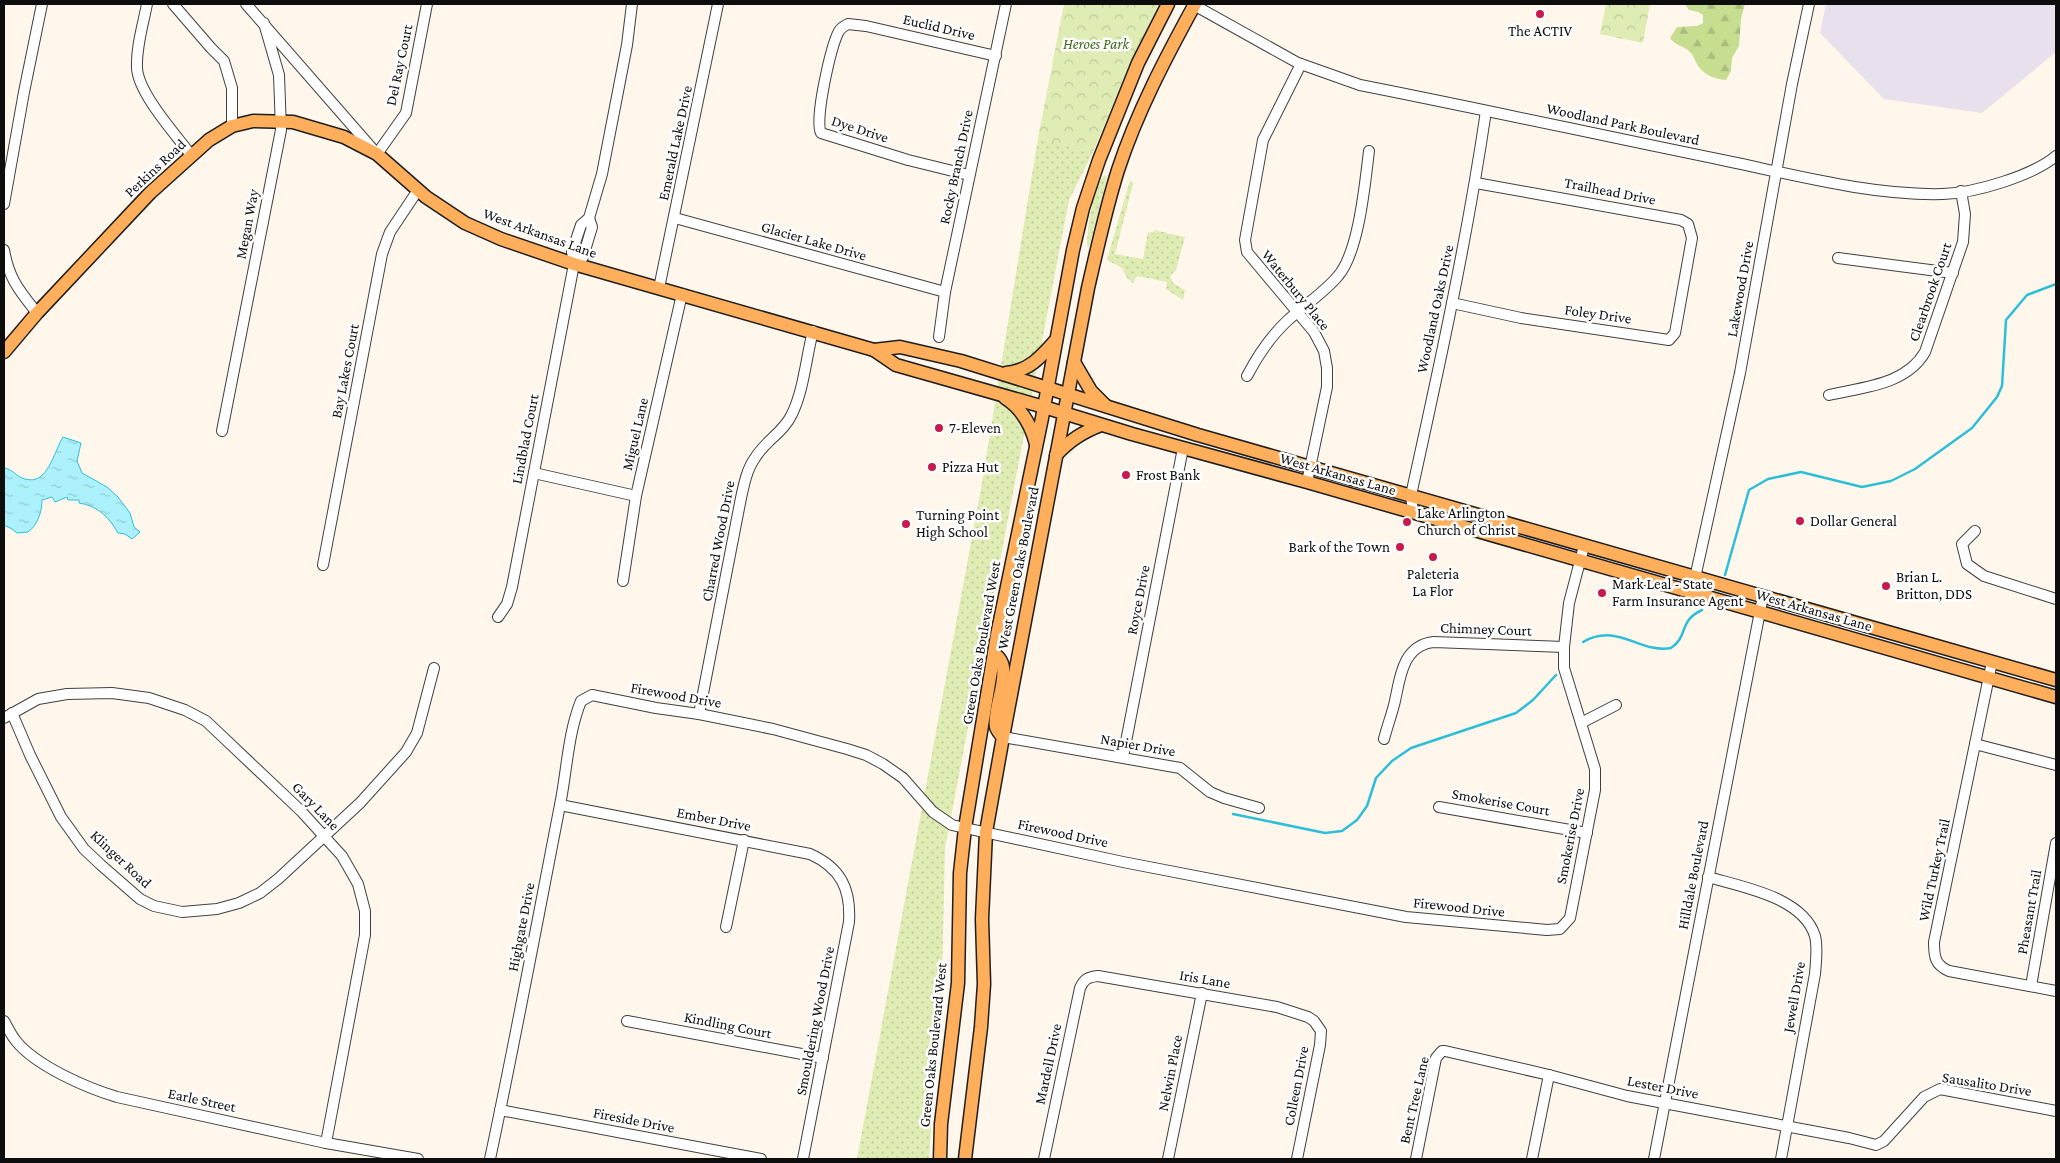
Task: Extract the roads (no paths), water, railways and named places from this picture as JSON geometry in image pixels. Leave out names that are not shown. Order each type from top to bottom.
[{"type":"main road","name":"Green Oaks Boulevard West","points":[[940,1159],[942,1124],[958,983],[960,874],[964,828],[994,654],[1044,407],[1074,241],[1099,160],[1138,63],[1168,4]]},
{"type":"main road","name":"West Green Oaks Boulevard","points":[[965,1159],[981,1027],[984,984],[982,919],[986,832],[1002,737],[1088,288],[1118,170],[1146,101],[1194,4]]},
{"type":"main road","name":"Perkins Road","points":[[4,352],[37,313],[150,193],[209,140],[232,126],[253,121],[293,122],[344,137],[377,154]]},
{"type":"main road","name":"West Arkansas Lane","points":[[377,154],[418,190],[465,223],[501,239],[574,264],[874,350],[896,365],[2056,696]]},
{"type":"main road","points":[[1099,160],[1118,170]]},
{"type":"main road","points":[[1002,374],[1019,371],[1028,367],[1037,361],[1056,340]]},
{"type":"main road","name":"West Arkansas Lane","points":[[874,350],[900,347],[939,355],[1067,396],[1107,406],[1159,424],[1248,450],[1412,495],[1695,578],[2056,680]]},
{"type":"main road","points":[[1074,362],[1091,391],[1107,406]]},
{"type":"main road","points":[[998,394],[1016,406],[1023,415],[1033,433],[1036,445]]},
{"type":"main road","points":[[1056,455],[1068,442],[1101,424]]},
{"type":"main road","points":[[1244,465],[1248,450]]},
{"type":"main road","points":[[994,654],[1002,662],[1003,671],[996,720],[996,728],[1002,737]]},
{"type":"street","points":[[4,204],[5,188],[42,4]]},
{"type":"street","points":[[147,4],[137,52],[137,70],[142,88],[191,156]]},
{"type":"street","points":[[173,4],[224,61],[232,88],[232,126]]},
{"type":"street","name":"West Arkansas Lane","points":[[246,4],[377,154]]},
{"type":"street","name":"Del Ray Court","points":[[377,154],[406,113],[427,4]]},
{"type":"street","name":"Lindblad Court","points":[[498,617],[507,604],[512,587],[574,264],[583,257],[592,227],[589,218],[602,174],[627,45],[632,4]]},
{"type":"street","name":"Emerald Lake Drive","points":[[658,288],[675,218],[718,4]]},
{"type":"street","name":"Rocky Branch Drive","points":[[939,337],[945,292],[1006,4]]},
{"type":"street","name":"Woodland Park Boulevard","points":[[1194,4],[1300,64],[1360,85],[1776,171],[1890,192],[1944,194],[1961,192],[2000,183],[2026,173],[2056,156]]},
{"type":"street","name":"Lakewood Drive","points":[[1695,578],[1740,373],[1776,171],[1809,4]]},
{"type":"street","name":"Megan Way","points":[[222,431],[281,130],[279,75],[264,24]]},
{"type":"street","name":"Euclid Drive","points":[[845,25],[856,24],[866,26],[996,56]]},
{"type":"street","name":"Dye Drive","points":[[845,25],[837,35],[827,71],[818,122],[821,134],[969,176]]},
{"type":"street","name":"Waterbury Place","points":[[1300,64],[1263,140],[1245,240],[1247,252],[1314,332],[1324,351],[1328,368],[1327,387],[1306,482]]},
{"type":"street","name":"Woodland Oaks Drive","points":[[1413,512],[1412,495],[1476,183],[1486,111]]},
{"type":"street","points":[[1247,376],[1267,342],[1297,312],[1339,275],[1349,257],[1365,187],[1369,151]]},
{"type":"street","name":"Trailhead Drive","points":[[1476,183],[1681,220],[1688,224],[1692,238],[1686,273]]},
{"type":"street","name":"Bay Lakes Court","points":[[323,565],[382,254],[390,232],[418,190]]},
{"type":"street","name":"Clearbrook Court","points":[[1829,395],[1900,378],[1920,362],[1926,352],[1954,274],[1963,242],[1965,226],[1961,192]]},
{"type":"street","name":"Glacier Lake Drive","points":[[675,218],[945,292]]},
{"type":"street","points":[[4,250],[7,269],[16,286],[37,313]]},
{"type":"street","points":[[1838,258],[1954,274]]},
{"type":"street","name":"Foley Drive","points":[[1452,303],[1521,318],[1669,340],[1676,333],[1686,273]]},
{"type":"street","name":"Miguel Lane","points":[[622,581],[636,496],[682,294]]},
{"type":"street","name":"Charred Wood Drive","points":[[699,714],[747,474],[755,457],[784,427],[792,414],[797,401],[813,331]]},
{"type":"street","name":"Royce Drive","points":[[1123,757],[1183,448]]},
{"type":"street","points":[[534,473],[636,496]]},
{"type":"street","points":[[1975,531],[1962,544],[1967,564],[1984,576],[2056,599]]},
{"type":"street","name":"Smokerise Drive","points":[[1565,925],[1570,918],[1595,790],[1595,769],[1564,668],[1564,647],[1569,603],[1584,546]]},
{"type":"street","name":"Hilldale Boulevard","points":[[1654,1159],[1763,596]]},
{"type":"street","name":"Chimney Court","points":[[1384,739],[1406,660],[1415,649],[1434,642],[1564,647]]},
{"type":"street","name":"Wild Turkey Trail","points":[[1992,662],[1934,942],[1934,955],[1938,964],[1950,971],[2056,991]]},
{"type":"street","name":"Klinger Road","points":[[8,715],[57,808],[84,849],[114,877],[140,899],[154,906],[182,912],[217,909],[239,902],[260,892],[278,879],[360,803],[413,742],[434,668]]},
{"type":"street","name":"Gary Lane","points":[[8,715],[38,699],[68,694],[103,693],[149,698],[185,710],[206,721],[301,811],[342,856],[358,884],[365,911],[365,935],[326,1143]]},
{"type":"street","name":"Firewood Drive","points":[[581,700],[592,695],[656,708],[699,714],[773,729],[866,755],[903,778],[933,812],[952,824],[964,828],[1123,862],[1406,917],[1547,930],[1560,929],[1565,925]]},
{"type":"street","name":"Highgate Drive","points":[[490,1159],[577,712],[581,700]]},
{"type":"street","points":[[1581,723],[1616,705]]},
{"type":"street","name":"Napier Drive","points":[[1002,737],[1180,768],[1190,774],[1210,792],[1259,808]]},
{"type":"street","points":[[1975,744],[2056,765]]},
{"type":"street","name":"Ember Drive","points":[[560,805],[810,854],[824,860],[837,872],[846,889]]},
{"type":"street","name":"Smokerise Court","points":[[1438,806],[1587,832]]},
{"type":"street","points":[[726,927],[744,840]]},
{"type":"street","name":"Pheasant Trail","points":[[2031,986],[2056,842]]},
{"type":"street","name":"Jewell Drive","points":[[1708,877],[1766,894],[1788,904],[1808,922],[1814,936],[1817,950],[1815,974],[1781,1159]]},
{"type":"street","name":"Smouldering Wood Drive","points":[[803,1159],[849,922],[850,904],[846,889]]},
{"type":"street","name":"Iris Lane","points":[[1088,977],[1098,976],[1276,1007],[1308,1017],[1314,1021]]},
{"type":"street","name":"Mardell Drive","points":[[1044,1159],[1080,988],[1088,977]]},
{"type":"street","name":"Nelwin Place","points":[[1168,1159],[1202,993]]},
{"type":"street","name":"Earle Street","points":[[4,1021],[16,1041],[31,1056],[97,1091],[326,1143],[418,1159]]},
{"type":"street","name":"Kindling Court","points":[[627,1021],[823,1058]]},
{"type":"street","name":"Colleen Drive","points":[[1296,1159],[1322,1031],[1314,1021]]},
{"type":"street","name":"Bent Tree Lane","points":[[1416,1159],[1436,1058],[1442,1051],[1446,1051]]},
{"type":"street","name":"Lester Drive","points":[[1446,1051],[1628,1096],[1849,1138],[1876,1145]]},
{"type":"street","points":[[1532,1159],[1549,1075]]},
{"type":"street","name":"Sausalito Drive","points":[[1876,1145],[1884,1141],[1928,1093],[1940,1089],[2056,1110]]},
{"type":"street","name":"Fireside Drive","points":[[500,1110],[761,1159]]},
{"type":"water","points":[[63,437],[81,443],[77,461],[82,473],[107,487],[118,497],[130,513],[134,527],[140,532],[132,539],[125,534],[118,533],[102,513],[86,504],[79,503],[79,500],[68,500],[67,497],[55,502],[52,497],[42,500],[39,518],[28,532],[17,533],[4,525],[4,468],[25,479],[33,480],[39,477],[49,466]]},
{"type":"waterway","points":[[1725,575],[1749,490],[1768,479],[1801,472],[1862,487],[1891,481],[1915,469],[1972,428],[1997,397],[2002,386],[2006,320],[2027,295],[2056,284]]},
{"type":"waterway","points":[[1583,642],[1607,635],[1649,647],[1671,648],[1680,639],[1690,619],[1702,610]]},
{"type":"waterway","points":[[1233,814],[1325,833],[1342,831],[1357,820],[1367,806],[1376,778],[1392,761],[1411,748],[1516,713],[1533,700],[1556,675]]},
{"type":"place","name":"The ACTIV","points":[[1540,14]]},
{"type":"place","name":"7-Eleven","points":[[939,428]]},
{"type":"place","name":"Pizza Hut","points":[[932,467]]},
{"type":"place","name":"Frost Bank","points":[[1126,475]]},
{"type":"place","name":"Dollar General","points":[[1800,521]]},
{"type":"place","name":"Lake Arlington Church of Christ","points":[[1407,522]]},
{"type":"place","name":"Turning Point High School","points":[[906,524]]},
{"type":"place","name":"Bark of the Town","points":[[1400,547]]},
{"type":"place","name":"Paleteria La Flor","points":[[1433,557]]},
{"type":"place","name":"Brian L. Britton, DDS","points":[[1886,586]]},
{"type":"place","name":"Mark Leal - State Farm Insurance Agent","points":[[1602,593]]},
{"type":"park label","name":"Heroes Park","points":[[1096,44]]}]
